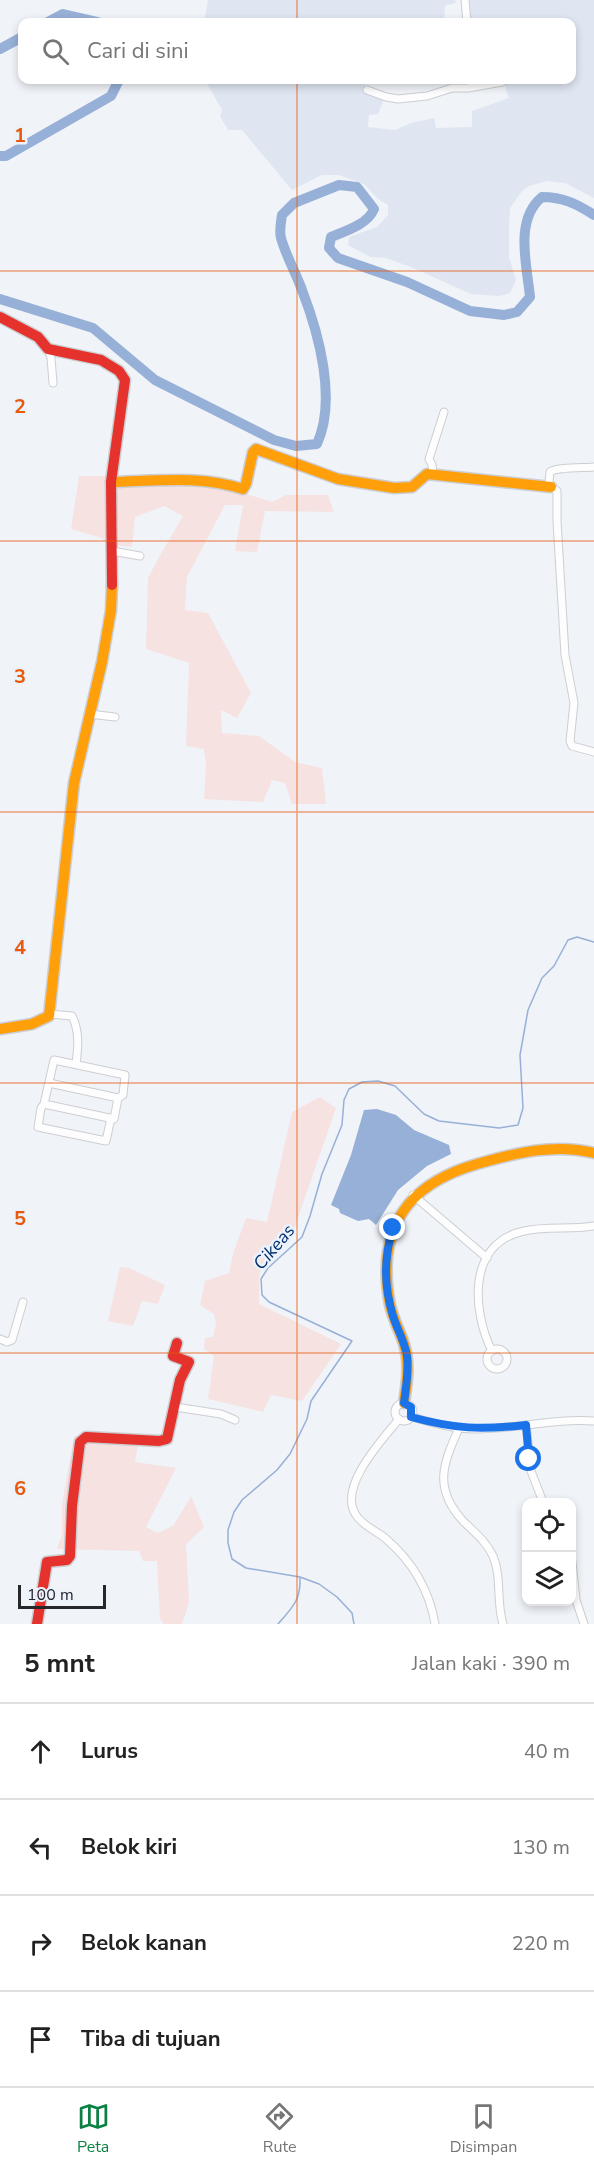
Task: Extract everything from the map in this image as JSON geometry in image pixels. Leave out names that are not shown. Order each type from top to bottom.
[{"type":"street","points":[[465,0],[467,18]]},
{"type":"street","points":[[367,90],[393,98],[420,97],[438,94],[452,88],[468,88],[486,84]]},
{"type":"street","points":[[0,317],[38,337],[48,349],[53,383]]},
{"type":"street","points":[[0,1029],[42,1023],[49,1014],[73,793],[111,610],[111,482],[125,380],[120,371],[109,363],[94,357],[48,349]]},
{"type":"street","points":[[433,474],[429,459],[444,412]]},
{"type":"street","points":[[111,482],[208,481],[221,482],[243,489],[253,452],[256,449],[338,479],[394,488],[412,487],[424,475],[433,474],[551,487],[557,491],[558,495],[557,521],[565,655],[574,703],[570,741],[577,749],[594,752]]},
{"type":"street","points":[[551,487],[549,477],[552,469],[594,466]]},
{"type":"street","points":[[112,551],[140,556]]},
{"type":"street","points":[[89,714],[115,717]]},
{"type":"street","points":[[49,1014],[72,1017],[79,1043],[76,1064]]},
{"type":"street","points":[[49,1083],[118,1098],[123,1095],[125,1075],[54,1060],[38,1127],[106,1141],[111,1118]]},
{"type":"street","points":[[44,1104],[114,1119],[118,1098]]},
{"type":"street","points":[[404,1403],[407,1356],[390,1304],[386,1274],[387,1253],[396,1222],[413,1195],[448,1174],[480,1163],[560,1147],[594,1153]]},
{"type":"street","points":[[413,1195],[487,1258]]},
{"type":"street","points":[[492,1351],[482,1327],[478,1300],[479,1277],[487,1258],[505,1239],[525,1231],[594,1226]]},
{"type":"street","points":[[0,1339],[7,1342],[12,1340],[23,1302]]},
{"type":"street","points":[[37,1624],[47,1562],[67,1560],[70,1556],[72,1506],[80,1442],[86,1437],[164,1441],[169,1437],[180,1380],[189,1362],[174,1357],[177,1343]]},
{"type":"street","points":[[404,1403],[411,1407],[411,1417]]},
{"type":"street","points":[[404,1403],[395,1410],[399,1419],[406,1420],[411,1417],[459,1428],[594,1421]]},
{"type":"street","points":[[175,1407],[221,1414],[235,1420]]},
{"type":"street","points":[[399,1419],[361,1470],[353,1491],[353,1508],[356,1515],[386,1539],[417,1571],[431,1606],[435,1624]]},
{"type":"street","points":[[526,1425],[531,1471],[541,1498]]},
{"type":"street","points":[[459,1428],[444,1466],[443,1486],[454,1509],[483,1540],[494,1558],[502,1624]]},
{"type":"street","points":[[576,1600],[584,1624]]},
{"type":"shaded area","points":[[208,0],[455,0],[456,3],[445,5],[444,18],[205,18]]},
{"type":"shaded area","points":[[463,0],[594,0],[594,198],[565,183],[547,181],[529,186],[522,191],[510,208],[509,257],[516,280],[510,293],[499,296],[471,294],[411,267],[386,258],[370,257],[348,245],[349,237],[377,227],[388,215],[388,205],[378,199],[364,184],[339,175],[322,175],[292,190],[242,130],[228,130],[220,116],[222,110],[207,84],[366,84],[363,90],[385,97],[378,114],[369,115],[368,127],[395,130],[411,123],[434,118],[436,128],[472,127],[472,111],[509,98],[504,84],[576,84],[576,18],[464,18]]},
{"type":"shaded area","points":[[79,476],[115,476],[114,483],[218,485],[272,502],[286,495],[328,495],[334,512],[265,511],[257,552],[235,551],[243,505],[225,505],[187,577],[185,610],[208,613],[251,693],[237,718],[221,710],[222,733],[259,736],[295,762],[322,768],[326,804],[292,804],[285,783],[272,780],[263,802],[204,799],[206,764],[204,749],[186,746],[189,663],[146,649],[148,578],[183,516],[164,506],[135,517],[132,547],[107,544],[102,538],[71,529]]},
{"type":"shaded area","points":[[320,1097],[336,1108],[293,1232],[269,1255],[259,1275],[259,1304],[341,1344],[302,1401],[271,1395],[263,1412],[208,1399],[214,1356],[204,1349],[205,1338],[213,1337],[216,1323],[214,1314],[200,1305],[205,1281],[229,1273],[246,1218],[267,1222],[292,1112]]},
{"type":"shaded area","points":[[120,1267],[129,1268],[165,1285],[158,1304],[142,1301],[133,1326],[108,1321]]},
{"type":"shaded area","points":[[74,1436],[139,1438],[135,1462],[176,1468],[146,1527],[158,1533],[174,1525],[191,1496],[204,1527],[186,1544],[189,1603],[182,1624],[164,1624],[160,1619],[157,1561],[143,1561],[139,1551],[57,1549],[62,1535],[62,1504]]},
{"type":"water","points":[[377,1109],[396,1115],[414,1130],[449,1145],[451,1154],[427,1166],[398,1190],[376,1225],[369,1219],[358,1221],[340,1213],[339,1209],[331,1205],[351,1155],[364,1110]]},
{"type":"waterway","points":[[56,18],[63,14],[80,18]]},
{"type":"waterway","points":[[0,49],[18,39]]},
{"type":"waterway","points":[[0,156],[6,156],[111,96],[117,84]]},
{"type":"waterway","points":[[0,299],[93,328],[155,380],[274,440],[296,446],[317,444],[323,427],[325,408],[326,388],[323,367],[308,307],[280,235],[282,215],[294,203],[339,185],[357,187],[374,209],[362,223],[331,237],[329,248],[338,258],[407,282],[470,311],[504,315],[517,312],[530,297],[524,244],[525,230],[533,207],[542,197],[557,198],[576,204],[594,215]]},
{"type":"waterway","name":"Cikeas","points":[[354,1624],[352,1613],[337,1597],[319,1584],[300,1577],[246,1568],[232,1559],[228,1530],[234,1512],[242,1500],[277,1470],[290,1454],[307,1419],[311,1401],[352,1341],[269,1302],[262,1295],[261,1279],[268,1268],[302,1237],[322,1174],[342,1125],[344,1100],[349,1089],[362,1082],[378,1081],[395,1086],[424,1114],[439,1121],[499,1128],[518,1125],[523,1108],[520,1055],[528,1010],[542,978],[554,966],[568,940],[577,937],[594,942]]},
{"type":"waterway","points":[[278,1624],[297,1598],[300,1578]]},
{"type":"traffic: slow","points":[[111,482],[194,480],[243,489],[253,452],[256,449],[338,479],[394,488],[412,487],[427,474],[551,487]]},
{"type":"traffic: slow","points":[[0,1029],[32,1024],[49,1016],[74,783],[102,662],[111,610],[112,585]]},
{"type":"traffic: slow","points":[[404,1403],[407,1358],[391,1310],[387,1279],[387,1255],[392,1233],[401,1215],[414,1198],[431,1184],[477,1164],[520,1153],[550,1149],[594,1153]]},
{"type":"traffic: jam","points":[[0,317],[38,337],[48,349],[101,360],[119,371],[125,380],[111,482],[112,585]]},
{"type":"traffic: jam","points":[[37,1624],[47,1562],[67,1560],[70,1556],[72,1506],[80,1442],[86,1437],[159,1441],[167,1439],[180,1380],[189,1362],[173,1356],[177,1343]]},
{"type":"route","points":[[393,1228],[388,1243],[386,1274],[390,1304],[407,1356],[404,1403],[411,1407],[413,1412],[411,1417],[459,1428],[526,1425],[529,1459]]}]
